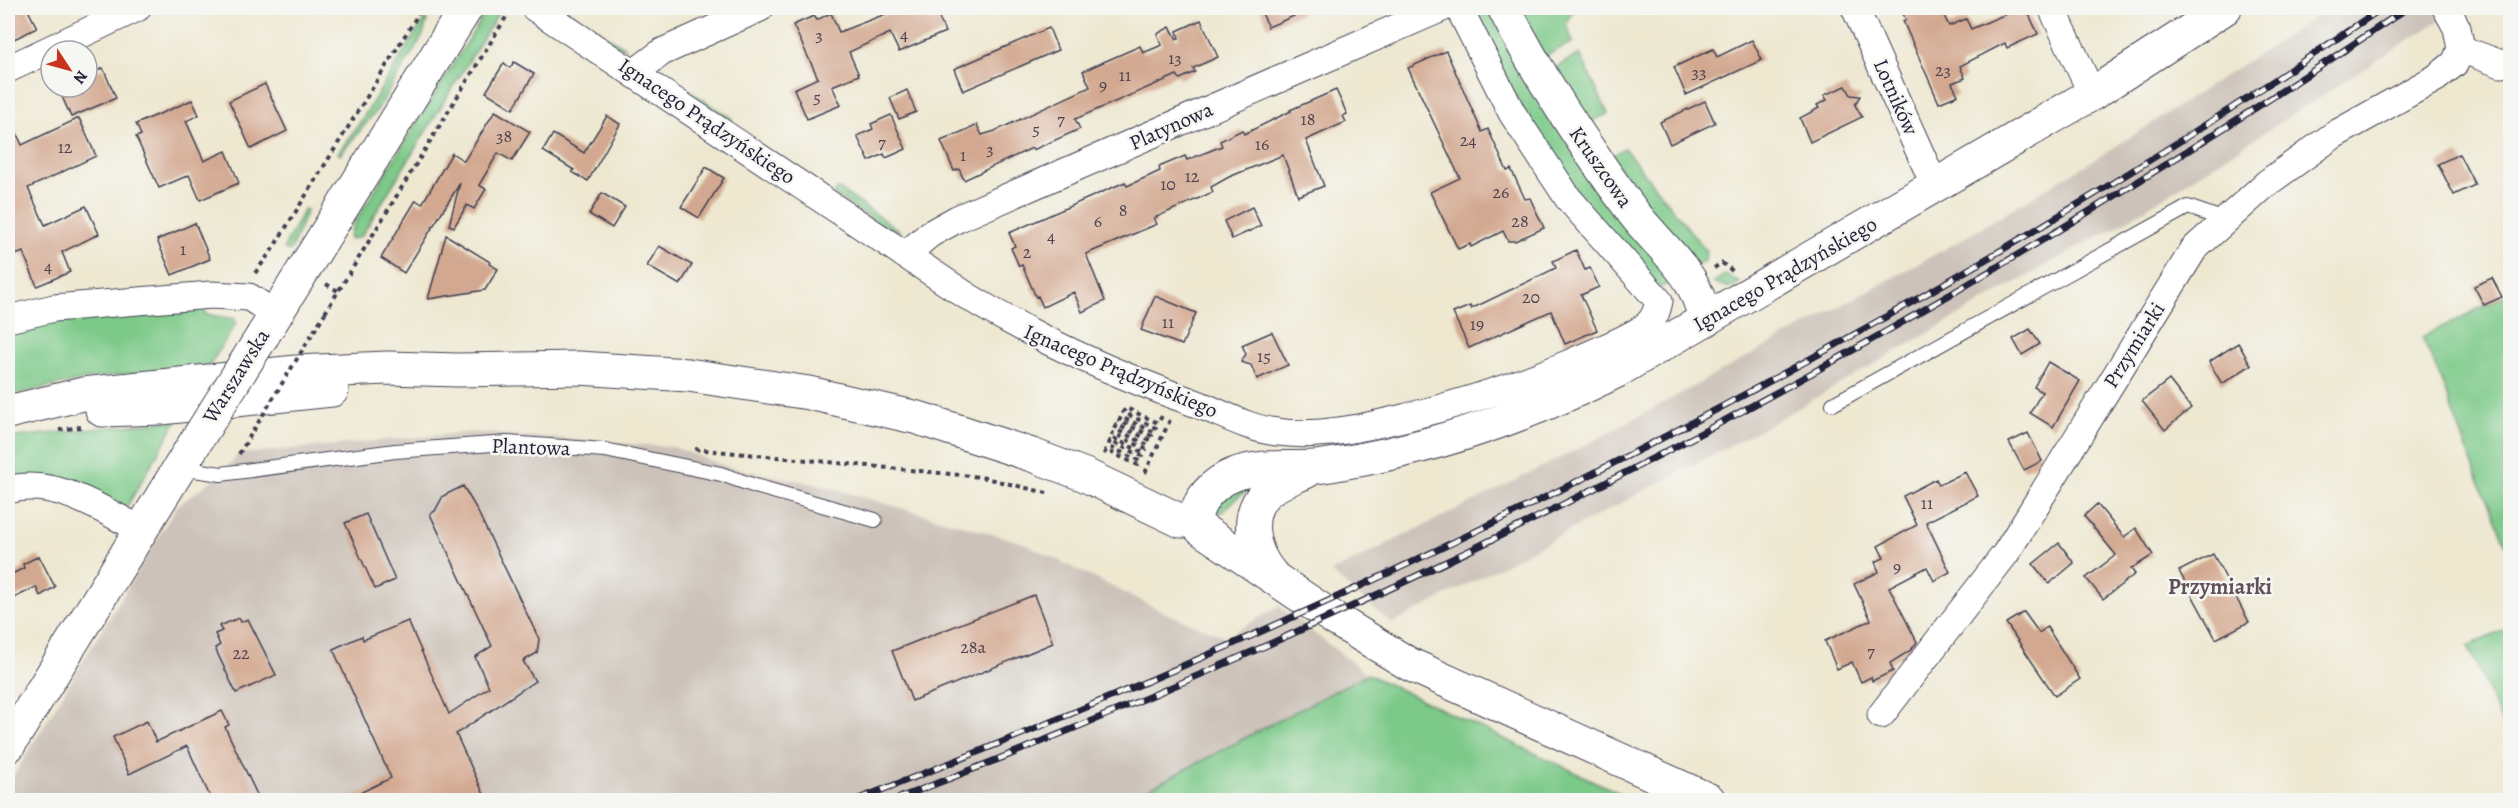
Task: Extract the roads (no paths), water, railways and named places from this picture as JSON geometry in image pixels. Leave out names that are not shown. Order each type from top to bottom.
[{"type":"main road","name":"Kruszcowa","points":[[1504,8],[1526,51],[1564,115],[1632,211],[1684,272],[1697,294],[1706,320]]},
{"type":"main road","name":"Ignacego Prądzyńskiego","points":[[1314,467],[1268,490],[1203,528],[1196,511],[1207,493],[1234,474],[1273,466],[1314,467],[1412,449],[1504,421],[1579,390],[1706,320],[2092,94],[2224,8]]},
{"type":"main road","name":"Warszawska","points":[[8,746],[462,9]]},
{"type":"main road","points":[[8,413],[83,394],[240,376],[387,368],[631,370],[688,375],[809,393],[918,418],[980,436],[1085,475],[1181,521],[1203,528],[1335,619],[1409,664],[1709,801]]},
{"type":"main road","points":[[1268,490],[1254,517],[1252,534],[1257,553],[1274,576]]},
{"type":"street","points":[[8,69],[137,8]]},
{"type":"street","name":"Ignacego Prądzyńskiego","points":[[535,8],[975,301],[1057,348],[1147,386],[1245,423],[1277,432],[1340,431],[1472,400],[1533,379],[1607,346],[1647,325],[1657,311],[1659,301],[1568,198],[1497,88],[1459,8]]},
{"type":"street","points":[[634,73],[662,52],[760,8]]},
{"type":"street","name":"Platynowa","points":[[905,255],[930,234],[949,223],[1442,8]]},
{"type":"street","name":"Lotników","points":[[1856,8],[1935,186]]},
{"type":"street","points":[[2052,8],[2092,94]]},
{"type":"street","points":[[2446,8],[2457,28],[2461,49],[2501,64],[2511,62]]},
{"type":"street","name":"Przymiarki","points":[[1881,716],[2006,553],[2193,249],[2267,183],[2334,135],[2436,78],[2455,63],[2461,49]]},
{"type":"street","points":[[8,319],[54,309],[211,294],[249,297],[269,325]]},
{"type":"street","points":[[8,490],[22,486],[46,489],[84,499],[142,530]]},
{"type":"lane","points":[[1833,404],[2188,207],[2225,220]]},
{"type":"lane","name":"Plantowa","points":[[184,461],[221,474],[394,451],[507,443],[605,450],[721,474],[754,486],[875,520]]},
{"type":"railway","points":[[856,800],[1056,720],[1254,635],[1449,544],[1642,448],[1832,347],[2019,240],[2202,127],[2382,8]]},
{"type":"railway","points":[[894,800],[1051,738],[1360,603],[1512,530],[1663,453],[1812,373],[1958,290],[2218,132],[2407,8]]},
{"type":"district","name":"Przymiarki","points":[[2220,586]]}]
